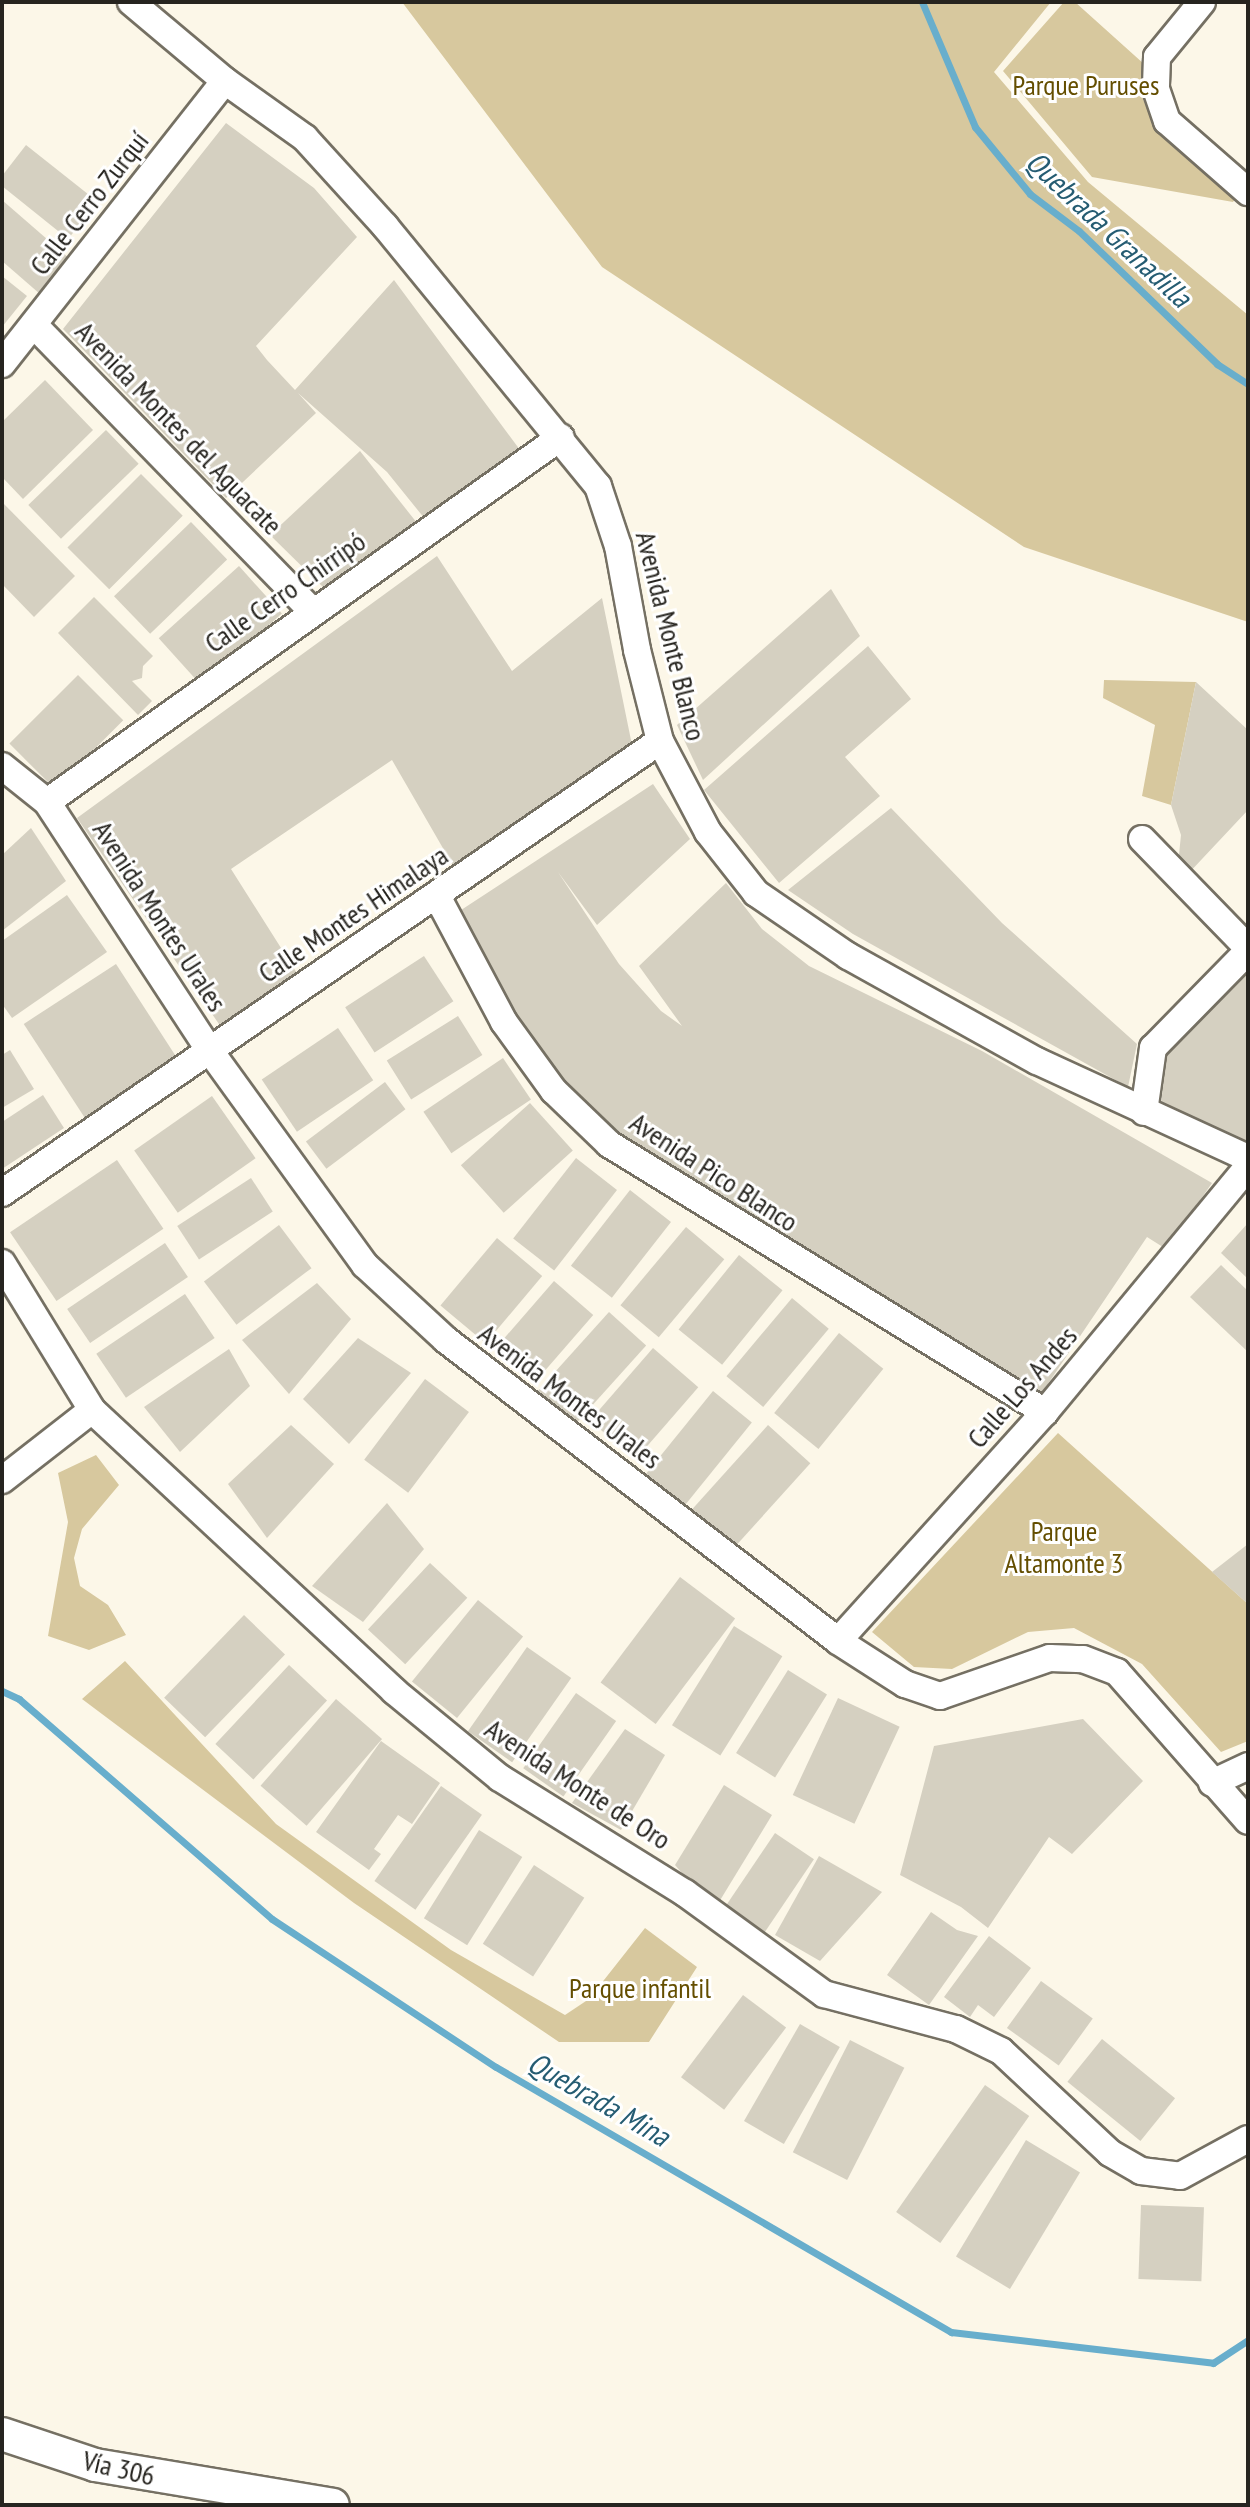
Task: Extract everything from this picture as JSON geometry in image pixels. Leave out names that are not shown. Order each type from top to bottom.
[{"type":"street","name":"Avenida Monte Blanco","points":[[131,2],[225,81],[305,138],[561,437],[598,486],[618,546],[637,650],[660,741],[708,832],[756,893],[861,963],[1037,1061],[1248,1158]]},
{"type":"street","points":[[1202,2],[1157,57],[1156,89],[1167,121],[1248,192]]},
{"type":"street","name":"Calle Cerro Zurquí","points":[[2,364],[225,81]]},
{"type":"street","name":"Avenida Montes del Aguacate","points":[[34,325],[312,611]]},
{"type":"street","name":"Calle Cerro Chirripó","points":[[47,802],[561,437]]},
{"type":"street","name":"Calle Montes Himalaya","points":[[2,1193],[660,741]]},
{"type":"street","name":"Avenida Montes Urales","points":[[2,766],[47,802],[210,1051],[365,1265],[446,1340],[838,1641],[905,1684],[940,1696],[1050,1658],[1083,1659],[1117,1672],[1248,1821]]},
{"type":"street","points":[[1142,839],[1248,950],[1153,1048],[1144,1112]]},
{"type":"street","name":"Avenida Pico Blanco","points":[[437,896],[504,1022],[554,1091],[609,1144],[1045,1412]]},
{"type":"street","name":"Calle Los Andes","points":[[838,1641],[1045,1412],[1248,1167]]},
{"type":"street","name":"Avenida Monte de Oro","points":[[2,1263],[92,1410],[394,1691],[500,1778],[685,1893],[824,1994],[956,2029],[1001,2051],[1110,2153],[1141,2171],[1180,2176],[1248,2139]]},
{"type":"street","points":[[2,1480],[92,1410]]},
{"type":"street","points":[[1212,1783],[1248,1766]]},
{"type":"street","name":"Vía 306","points":[[2,2434],[95,2465],[333,2505]]},
{"type":"green space","points":[[402,2],[1051,2],[994,72],[1088,182],[1248,315],[1248,622],[1024,547],[602,267]]},
{"type":"green space","name":"Parque Puruses","points":[[1064,2],[1075,2],[1144,64],[1140,92],[1151,118],[1238,195],[1233,202],[1092,177],[1003,71]]},
{"type":"green space","points":[[1104,680],[1196,682],[1171,805],[1142,796],[1155,725],[1103,698]]},
{"type":"green space","name":"Parque Altamonte 3","points":[[1058,1433],[1248,1604],[1248,1741],[1221,1752],[1142,1664],[1074,1628],[1028,1632],[952,1669],[914,1667],[872,1632]]},
{"type":"green space","points":[[96,1455],[119,1485],[82,1529],[74,1558],[80,1586],[108,1605],[126,1635],[89,1650],[48,1636],[68,1522],[58,1473]]},
{"type":"green space","name":"Parque infantil","points":[[125,1661],[276,1824],[451,1950],[565,2015],[589,1999],[645,1928],[697,1967],[649,2042],[559,2042],[354,1903],[82,1699]]},
{"type":"building","points":[[226,123],[314,188],[357,237],[256,346],[267,360],[295,390],[394,280],[523,454],[429,524],[387,472],[298,393],[316,413],[226,498],[63,329]]},
{"type":"building","points":[[26,145],[98,202],[68,239],[2,186],[2,176]]},
{"type":"building","points":[[2,200],[70,259],[40,294],[2,261]]},
{"type":"building","points":[[2,276],[27,296],[2,327]]},
{"type":"building","points":[[45,380],[93,430],[23,499],[2,477],[2,422]]},
{"type":"building","points":[[106,430],[139,464],[61,539],[28,505]]},
{"type":"building","points":[[360,451],[421,528],[327,591],[270,535]]},
{"type":"building","points":[[141,474],[183,516],[109,589],[67,548]]},
{"type":"building","points":[[2,502],[75,576],[34,617],[2,584]]},
{"type":"building","points":[[191,522],[227,559],[150,634],[114,596]]},
{"type":"building","points":[[437,556],[512,671],[602,598],[632,745],[455,869],[392,760],[231,869],[300,978],[221,1027],[77,818]]},
{"type":"building","points":[[239,566],[282,614],[202,686],[159,638]]},
{"type":"building","points":[[831,589],[860,636],[703,780],[677,725]]},
{"type":"building","points":[[94,597],[153,656],[143,666],[142,678],[132,681],[152,701],[138,715],[58,633]]},
{"type":"building","points":[[868,646],[911,699],[845,757],[880,796],[779,883],[704,790]]},
{"type":"building","points":[[78,675],[123,720],[55,789],[9,744]]},
{"type":"building","points":[[1196,682],[1248,730],[1248,810],[1187,875],[1178,864],[1181,835],[1171,805]]},
{"type":"building","points":[[653,784],[690,839],[597,925],[558,872],[619,964],[661,1011],[682,1026],[639,966],[726,883],[762,929],[809,966],[982,1051],[1212,1183],[1166,1249],[1147,1237],[1039,1397],[616,1139],[567,1094],[524,1037],[455,914]]},
{"type":"building","points":[[891,808],[1002,923],[1137,1044],[1128,1087],[853,934],[788,890]]},
{"type":"building","points":[[31,828],[66,881],[2,931],[2,855]]},
{"type":"building","points":[[67,895],[107,952],[12,1018],[2,1004],[2,941]]},
{"type":"building","points":[[424,956],[453,1001],[375,1052],[345,1007]]},
{"type":"building","points":[[116,964],[177,1058],[85,1118],[24,1024]]},
{"type":"building","points":[[1248,965],[1248,1147],[1160,1110],[1168,1049]]},
{"type":"building","points":[[458,1016],[482,1055],[411,1100],[387,1061]]},
{"type":"building","points":[[338,1028],[373,1080],[297,1132],[262,1079]]},
{"type":"building","points":[[10,1050],[34,1089],[2,1108],[2,1055]]},
{"type":"building","points":[[503,1058],[531,1099],[451,1153],[423,1112]]},
{"type":"building","points":[[385,1082],[405,1109],[326,1169],[306,1142]]},
{"type":"building","points":[[43,1095],[64,1128],[2,1169],[2,1122]]},
{"type":"building","points":[[212,1096],[256,1158],[178,1213],[134,1150]]},
{"type":"building","points":[[530,1103],[573,1151],[504,1213],[461,1165]]},
{"type":"building","points":[[576,1158],[617,1190],[554,1270],[513,1238]]},
{"type":"building","points":[[117,1160],[163,1229],[56,1301],[10,1232]]},
{"type":"building","points":[[251,1178],[273,1212],[199,1259],[177,1226]]},
{"type":"building","points":[[630,1190],[671,1222],[612,1298],[571,1266]]},
{"type":"building","points":[[1248,1223],[1248,1279],[1221,1253]]},
{"type":"building","points":[[279,1225],[311,1268],[236,1325],[204,1282]]},
{"type":"building","points":[[686,1227],[724,1259],[659,1337],[620,1305]]},
{"type":"building","points":[[497,1238],[542,1276],[486,1343],[440,1305]]},
{"type":"building","points":[[165,1243],[188,1277],[90,1343],[67,1309]]},
{"type":"building","points":[[739,1255],[783,1290],[722,1365],[679,1330]]},
{"type":"building","points":[[1221,1265],[1248,1291],[1248,1352],[1190,1297]]},
{"type":"building","points":[[554,1281],[593,1315],[536,1381],[497,1347]]},
{"type":"building","points":[[317,1283],[351,1319],[289,1394],[242,1340]]},
{"type":"building","points":[[185,1294],[215,1338],[126,1398],[96,1354]]},
{"type":"building","points":[[792,1298],[829,1329],[763,1407],[726,1376]]},
{"type":"building","points":[[609,1312],[646,1345],[574,1426],[537,1392]]},
{"type":"building","points":[[839,1333],[883,1369],[818,1449],[774,1413]]},
{"type":"building","points":[[358,1338],[411,1373],[349,1444],[303,1399]]},
{"type":"building","points":[[653,1348],[698,1387],[635,1460],[590,1420]]},
{"type":"building","points":[[229,1349],[250,1386],[180,1452],[144,1407]]},
{"type":"building","points":[[425,1379],[469,1412],[408,1493],[364,1460]]},
{"type":"building","points":[[713,1391],[752,1422],[683,1507],[644,1476]]},
{"type":"building","points":[[291,1425],[334,1464],[267,1538],[228,1484]]},
{"type":"building","points":[[768,1425],[810,1463],[734,1548],[692,1510]]},
{"type":"building","points":[[387,1503],[424,1549],[363,1622],[312,1586]]},
{"type":"building","points":[[1248,1544],[1248,1604],[1212,1572]]},
{"type":"building","points":[[430,1563],[467,1598],[405,1664],[368,1630]]},
{"type":"building","points":[[680,1577],[735,1619],[656,1724],[601,1682]]},
{"type":"building","points":[[478,1600],[523,1637],[457,1718],[412,1682]]},
{"type":"building","points":[[244,1615],[285,1655],[205,1737],[164,1698]]},
{"type":"building","points":[[734,1626],[782,1656],[720,1755],[672,1725]]},
{"type":"building","points":[[527,1647],[571,1678],[512,1762],[468,1731]]},
{"type":"building","points":[[289,1665],[327,1700],[253,1779],[215,1744]]},
{"type":"building","points":[[788,1670],[827,1694],[775,1777],[736,1753]]},
{"type":"building","points":[[576,1693],[616,1721],[563,1796],[523,1768]]},
{"type":"building","points":[[838,1698],[900,1727],[854,1824],[793,1795]]},
{"type":"building","points":[[336,1699],[382,1739],[307,1826],[261,1786]]},
{"type":"building","points":[[1083,1719],[1143,1781],[1072,1854],[1049,1837],[988,1928],[961,1907],[900,1875],[934,1746]]},
{"type":"building","points":[[625,1729],[665,1755],[621,1830],[572,1803]]},
{"type":"building","points":[[381,1741],[440,1783],[412,1824],[398,1815],[374,1849],[381,1854],[369,1870],[316,1832]]},
{"type":"building","points":[[724,1785],[772,1815],[719,1902],[694,1887],[675,1865]]},
{"type":"building","points":[[441,1786],[482,1815],[415,1910],[374,1881]]},
{"type":"building","points":[[479,1830],[522,1857],[467,1945],[424,1918]]},
{"type":"building","points":[[775,1833],[814,1859],[760,1939],[721,1913]]},
{"type":"building","points":[[819,1856],[882,1892],[820,1961],[775,1935]]},
{"type":"building","points":[[534,1865],[584,1898],[533,1977],[483,1944]]},
{"type":"building","points":[[931,1912],[957,1930],[978,1936],[929,2005],[887,1975]]},
{"type":"building","points":[[989,1936],[1031,1968],[994,2017],[978,2005],[970,2017],[944,1997]]},
{"type":"building","points":[[1041,1981],[1093,2019],[1059,2066],[1007,2028]]},
{"type":"building","points":[[743,1995],[786,2027],[724,2110],[681,2077]]},
{"type":"building","points":[[800,2024],[840,2047],[784,2144],[744,2121]]},
{"type":"building","points":[[1102,2039],[1175,2098],[1140,2141],[1067,2082]]},
{"type":"building","points":[[850,2040],[904,2068],[847,2180],[793,2152]]},
{"type":"building","points":[[985,2085],[1029,2116],[940,2243],[896,2212]]},
{"type":"building","points":[[1026,2140],[1080,2172],[1010,2289],[956,2257]]},
{"type":"building","points":[[1141,2205],[1204,2207],[1201,2281],[1138,2279]]},
{"type":"waterway","name":"Quebrada Granadilla","points":[[922,2],[975,127],[1030,194],[1079,231],[1217,364],[1248,384]]},
{"type":"waterway","name":"Quebrada Mina","points":[[2,1691],[19,1699],[272,1919],[496,2067],[951,2332],[1213,2363],[1248,2340]]}]
